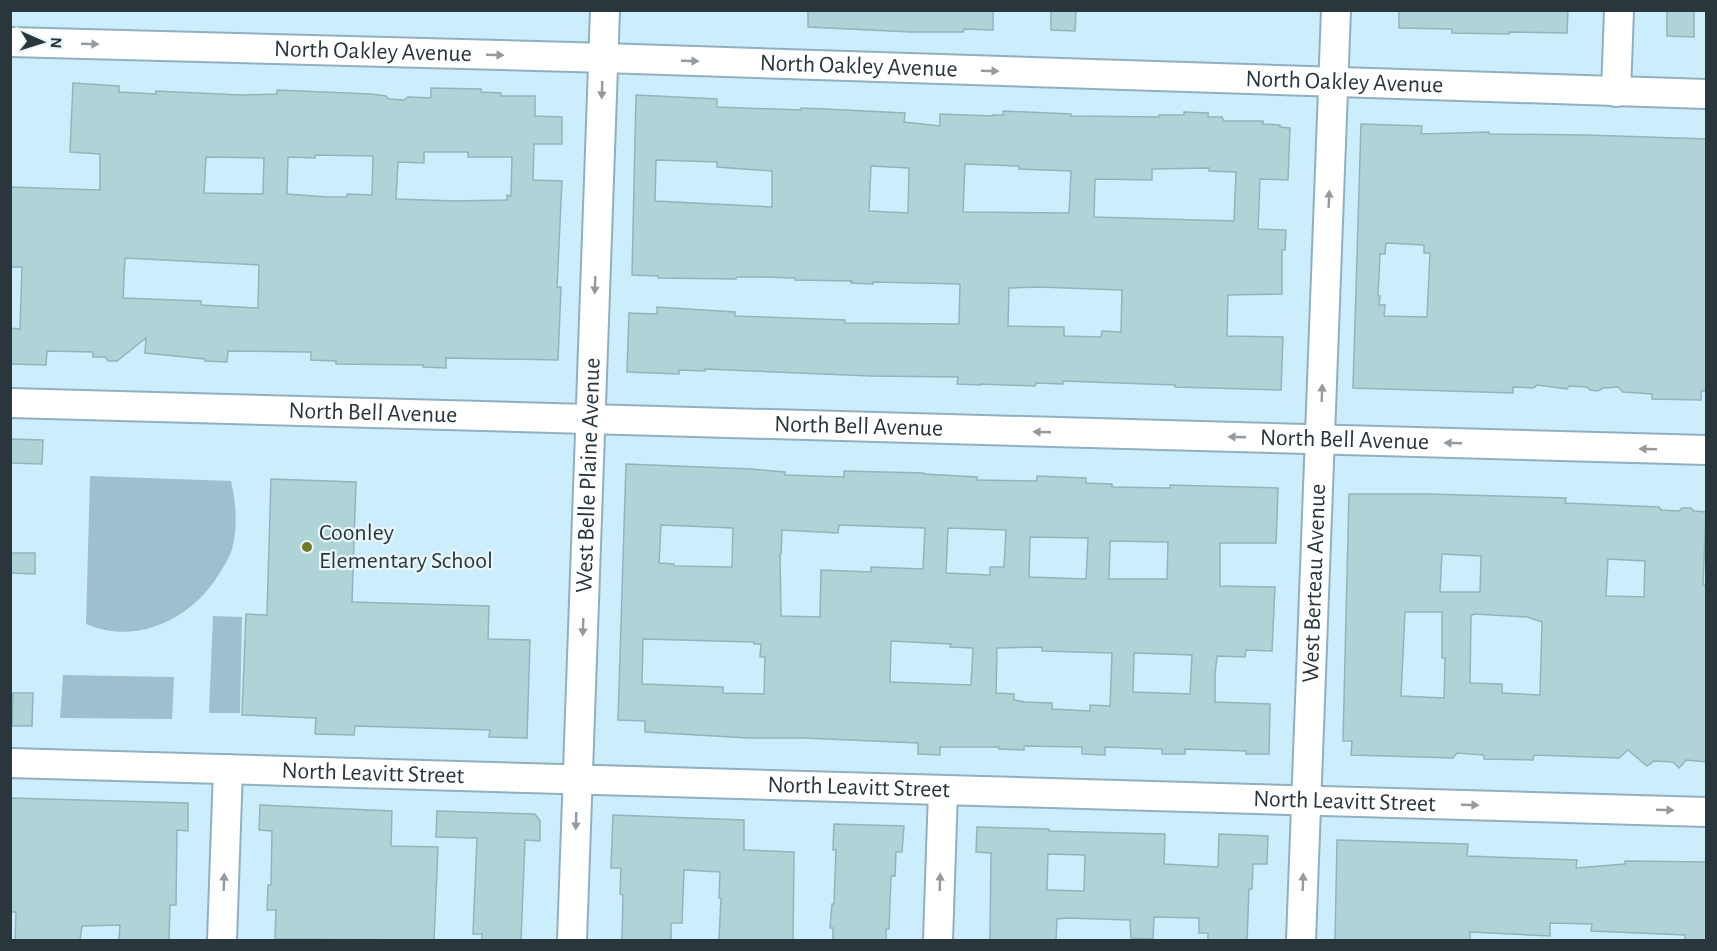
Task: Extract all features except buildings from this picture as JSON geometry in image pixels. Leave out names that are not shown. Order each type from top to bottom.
[{"type":"street","name":"West Belle Plaine Avenue","points":[[572,940],[605,10]]},
{"type":"street","name":"West Berteau Avenue","points":[[1301,940],[1336,10]]},
{"type":"street","points":[[1616,92],[1618,10]]},
{"type":"street","name":"North Oakley Avenue","points":[[10,42],[603,58],[1707,94]]},
{"type":"street","name":"North Bell Avenue","points":[[10,403],[1707,450]]},
{"type":"street","name":"North Leavitt Street","points":[[10,763],[1707,812]]},
{"type":"street","points":[[222,940],[228,769]]},
{"type":"street","points":[[938,940],[943,790]]},
{"type":"shaded area","points":[[90,476],[231,481],[236,524],[231,552],[208,590],[194,604],[161,624],[143,630],[124,632],[105,630],[86,624]]},
{"type":"shaded area","points":[[213,616],[242,617],[240,713],[209,713]]},
{"type":"shaded area","points":[[63,675],[174,677],[172,719],[60,718]]},
{"type":"place","name":"Coonley Elementary School","points":[[307,547]]}]
